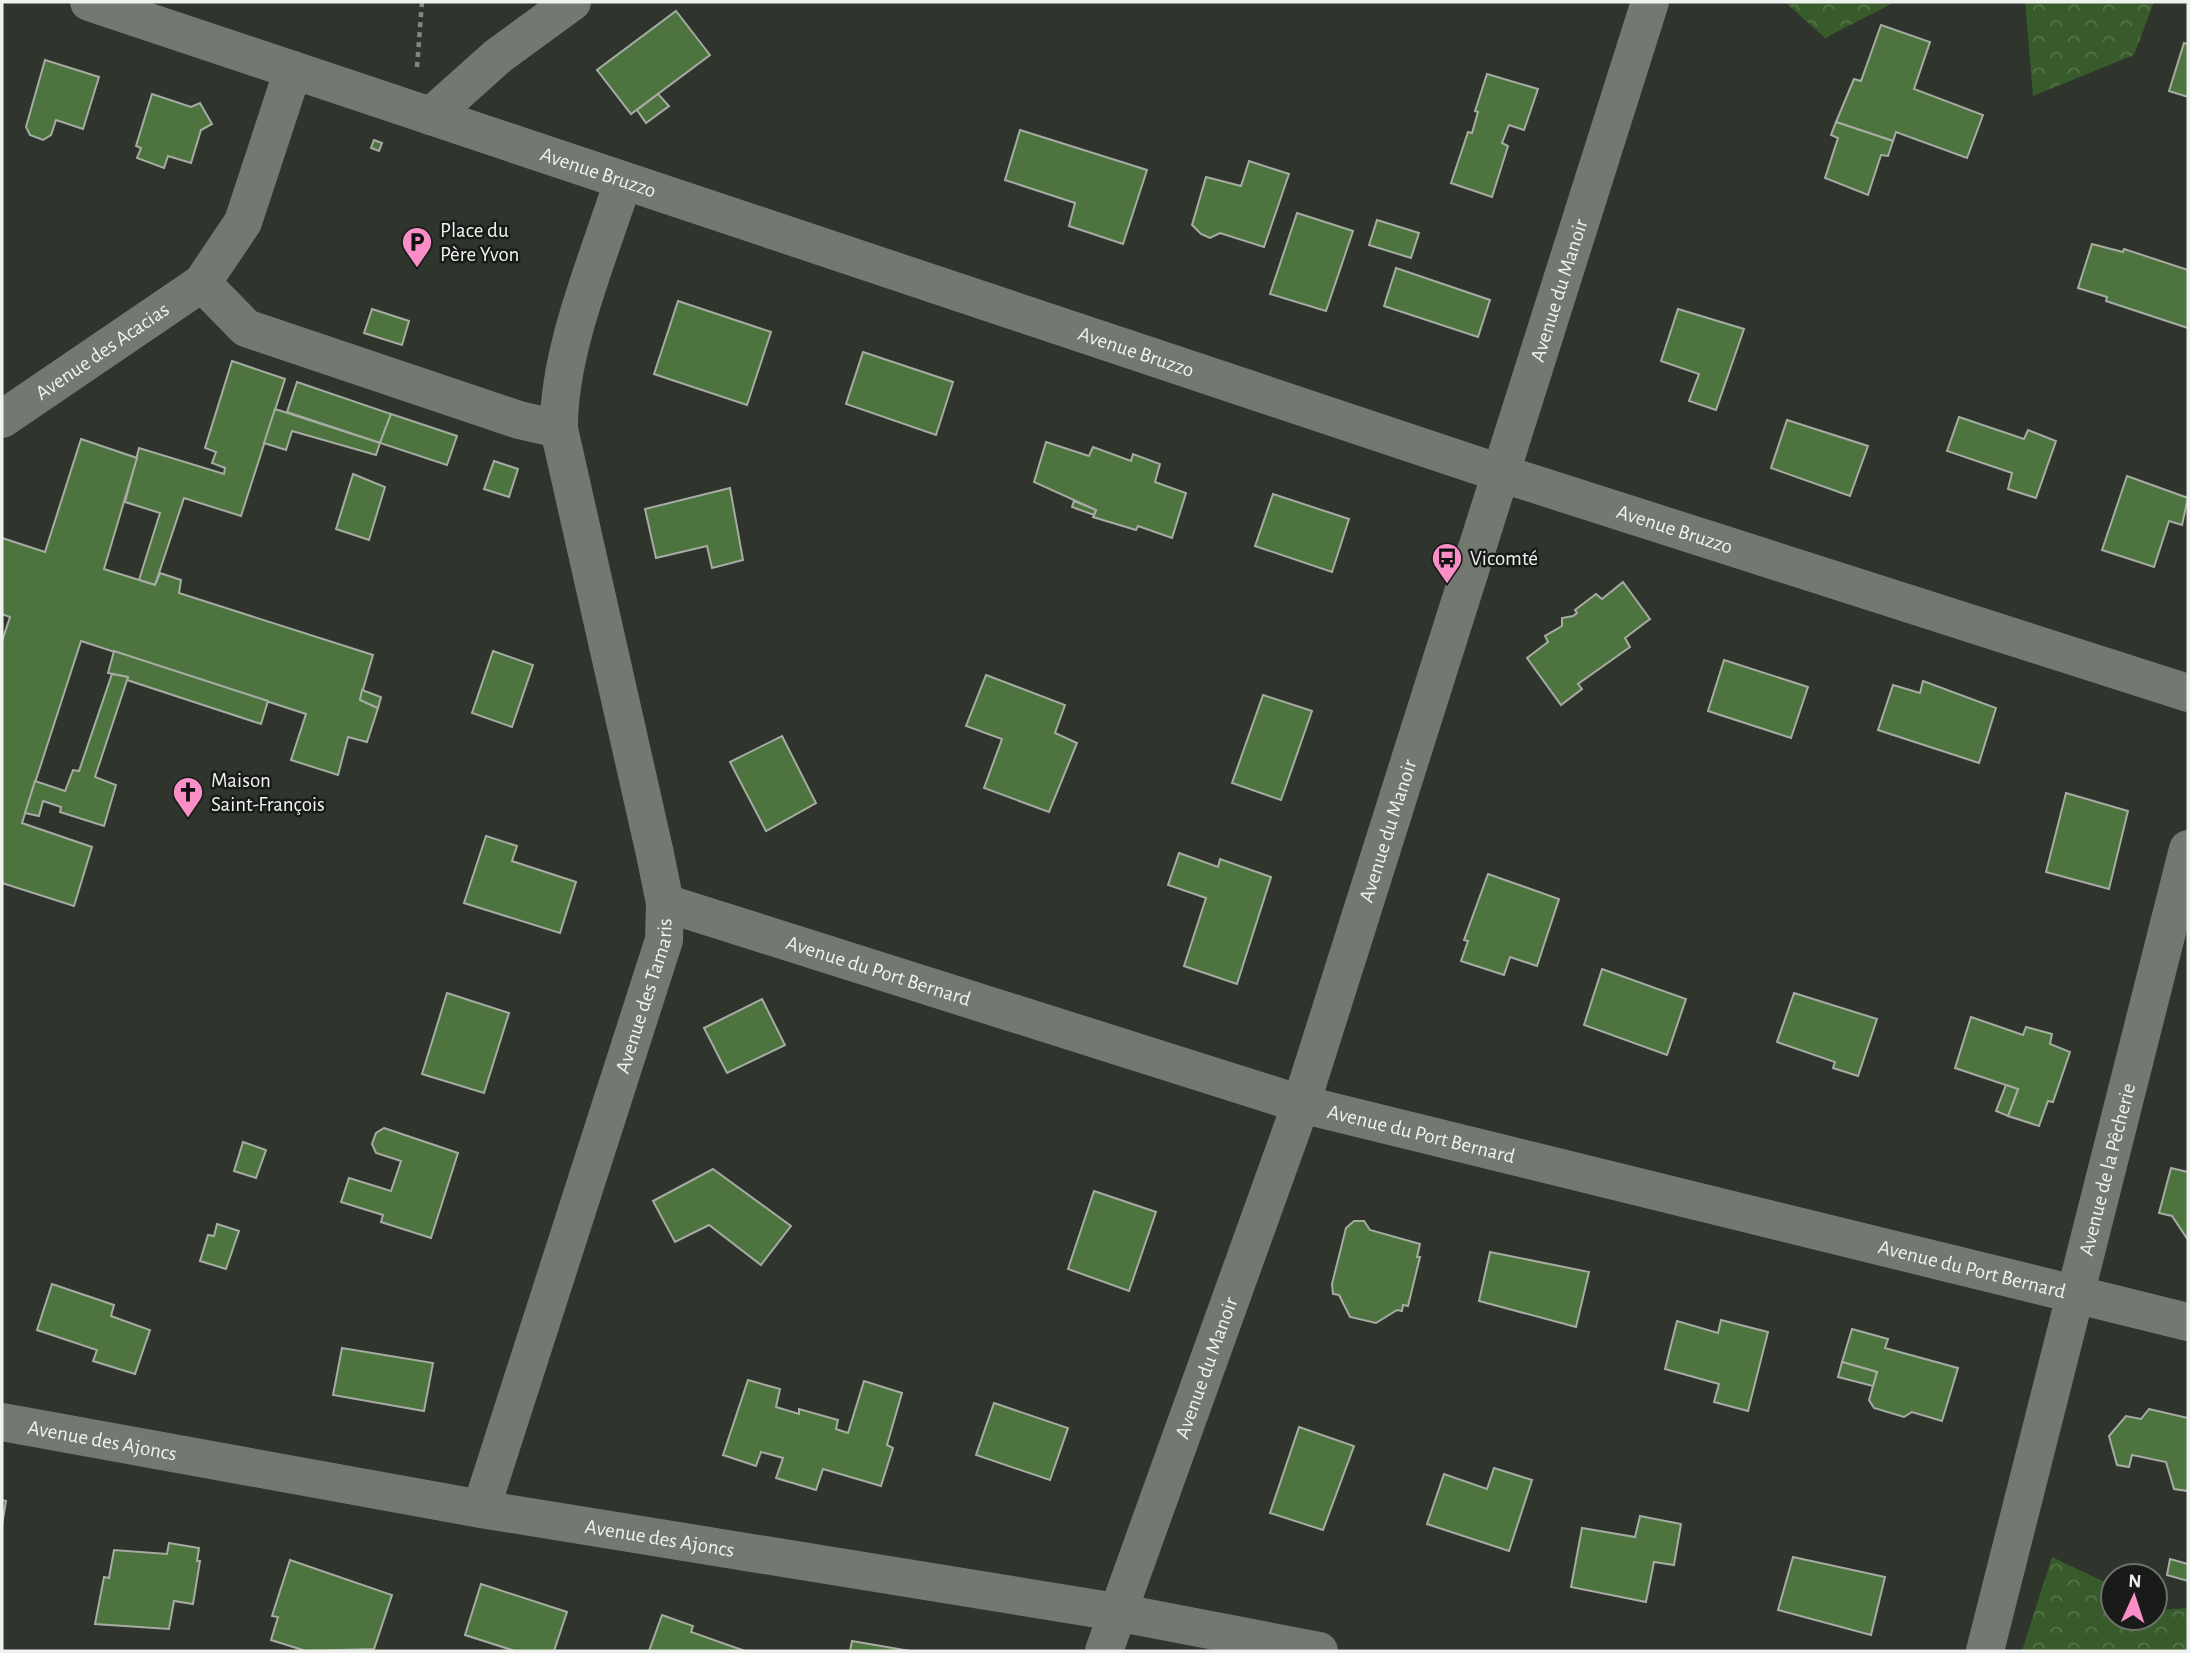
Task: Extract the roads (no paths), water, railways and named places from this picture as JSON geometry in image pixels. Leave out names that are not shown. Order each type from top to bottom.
[{"type":"street","name":"Avenue Bruzzo","points":[[89,2],[1500,473],[2188,693]]},
{"type":"street","points":[[422,113],[572,2]]},
{"type":"street","name":"Avenue du Manoir","points":[[1104,1651],[1301,1104],[1650,2]]},
{"type":"street","points":[[293,70],[243,222],[202,283],[246,328],[519,420],[559,429],[558,401],[566,359],[623,181]]},
{"type":"street","name":"Avenue des Acacias","points":[[2,419],[202,283]]},
{"type":"street","name":"Avenue des Tamaris","points":[[481,1509],[664,940],[665,903],[559,429]]},
{"type":"street","name":"Avenue de la Pêcherie","points":[[1985,1651],[2188,849]]},
{"type":"street","name":"Avenue du Port Bernard","points":[[665,903],[1301,1104],[2188,1322]]},
{"type":"street","name":"Avenue des Ajoncs","points":[[2,1422],[481,1509],[1116,1612],[1319,1651]]},
{"type":"place","name":"Place du Père Yvon","points":[[417,269]]},
{"type":"place","name":"Vicomté","points":[[1447,585]]},
{"type":"place","name":"Maison Saint-François","points":[[188,819]]}]
